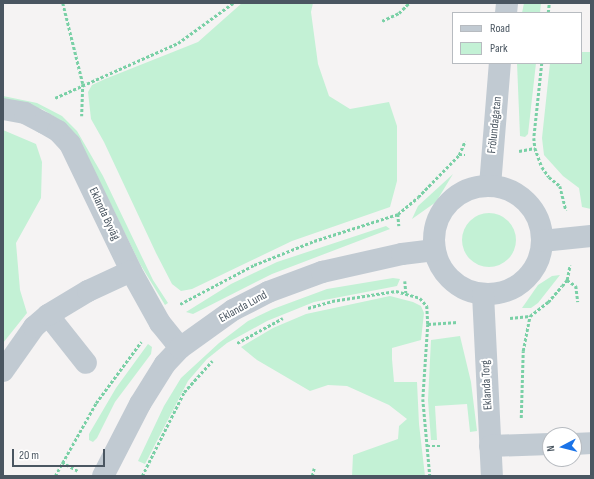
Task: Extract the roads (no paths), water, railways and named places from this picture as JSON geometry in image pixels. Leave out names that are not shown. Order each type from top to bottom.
[{"type":"street","name":"Frölundagatan","points":[[490,186],[500,64]]},
{"type":"street","name":"Eklanda Byväg","points":[[3,109],[25,113],[44,122],[58,131],[70,144],[130,271],[160,323],[180,348]]},
{"type":"street","points":[[490,186],[508,190],[530,206],[539,223],[542,241],[534,269],[520,284],[503,292],[483,294],[461,287],[452,280],[444,271],[435,250],[436,224],[450,202],[472,188],[490,186]]},
{"type":"street","points":[[542,241],[591,236]]},
{"type":"street","name":"Eklanda Lund","points":[[103,476],[140,404],[165,364],[180,348],[233,310],[308,277],[388,257],[435,250]]},
{"type":"street","points":[[3,371],[34,327],[48,315],[88,291],[130,271]]},
{"type":"street","name":"Eklanda Torg","points":[[483,294],[492,476]]},
{"type":"street","points":[[48,315],[86,362]]},
{"type":"street","points":[[490,446],[542,444]]}]
